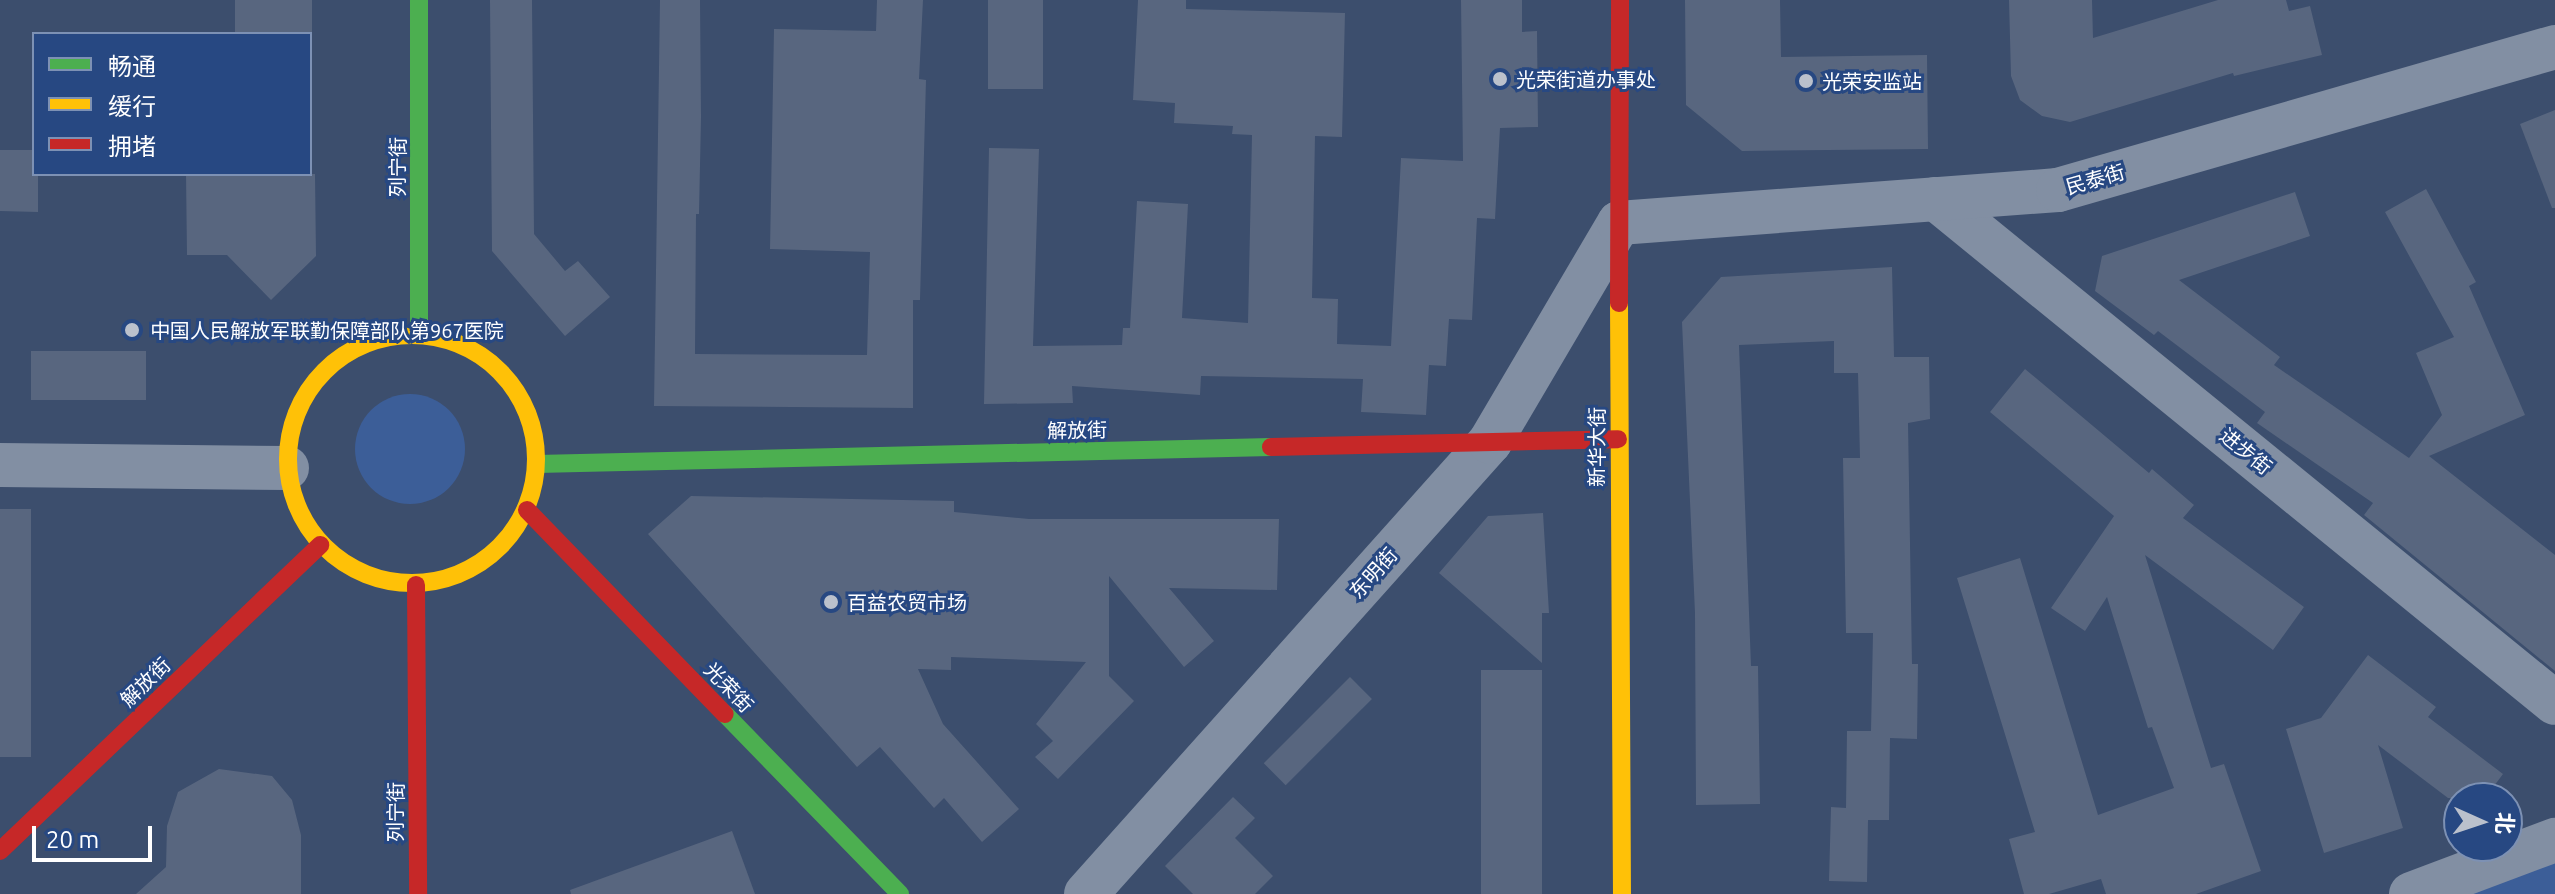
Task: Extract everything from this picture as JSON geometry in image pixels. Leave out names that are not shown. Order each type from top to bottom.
[{"type":"street","name":"列宁街","points":[[419,0],[419,334]]},
{"type":"street","name":"新华大街","points":[[1620,0],[1618,439],[1622,894]]},
{"type":"street","name":"民泰街","points":[[1619,223],[2058,190],[2555,47]]},
{"type":"street","name":"进步街","points":[[1936,199],[2555,703]]},
{"type":"street","name":"东明街","points":[[1086,894],[1490,442],[1619,223]]},
{"type":"street","points":[[419,334],[458,342],[491,361],[517,390],[533,425],[537,464],[527,510],[508,540],[482,563],[451,578],[416,585],[381,581],[348,567],[320,545],[297,509],[287,468],[291,425],[309,387],[340,357],[377,339],[419,334]]},
{"type":"street","name":"解放街","points":[[537,464],[1618,439]]},
{"type":"street","points":[[0,465],[287,468]]},
{"type":"street","name":"光荣街","points":[[527,510],[900,894]]},
{"type":"street","name":"解放街","points":[[0,851],[320,545]]},
{"type":"street","name":"列宁街","points":[[416,585],[418,894]]},
{"type":"street","points":[[2411,894],[2555,840]]},
{"type":"shaded area","points":[[410,394],[431,398],[449,410],[461,428],[465,449],[461,470],[449,488],[431,500],[410,504],[389,500],[371,488],[359,470],[355,449],[359,428],[371,410],[389,398]]},
{"type":"shaded area","points":[[2555,856],[2555,894],[2456,894]]},
{"type":"building","points":[[235,0],[312,0],[312,32],[235,32]]},
{"type":"building","points":[[490,0],[532,0],[534,234],[565,271],[578,261],[610,297],[565,336],[492,251]]},
{"type":"building","points":[[660,0],[700,0],[701,117],[699,214],[696,214],[695,354],[867,355],[870,252],[770,249],[774,29],[876,31],[877,0],[923,0],[919,79],[926,80],[920,300],[913,300],[913,408],[654,406]]},
{"type":"building","points":[[988,0],[1043,0],[1043,89],[988,89]]},
{"type":"building","points":[[1138,0],[1186,0],[1186,9],[1345,13],[1342,137],[1315,136],[1312,298],[1338,299],[1337,344],[1391,346],[1401,158],[1463,161],[1461,0],[1522,0],[1522,32],[1537,31],[1538,127],[1500,128],[1495,219],[1477,218],[1472,320],[1449,319],[1446,366],[1429,365],[1426,415],[1361,412],[1363,379],[1201,376],[1200,395],[1072,386],[1073,403],[984,404],[989,148],[1039,149],[1033,346],[1122,345],[1123,328],[1130,328],[1137,201],[1188,204],[1182,318],[1248,323],[1252,135],[1232,134],[1233,126],[1174,123],[1175,103],[1133,100]]},
{"type":"building","name":"光荣安监站","points":[[1685,0],[1780,0],[1781,57],[1927,55],[1928,149],[1742,151],[1686,105]]},
{"type":"building","points":[[2009,0],[2092,0],[2093,38],[2218,0],[2286,0],[2289,11],[2310,6],[2322,55],[2234,76],[2233,73],[2070,122],[2042,116],[2020,100],[2011,76]]},
{"type":"building","points":[[2555,110],[2555,208],[2552,208],[2520,124]]},
{"type":"building","points":[[0,150],[32,150],[32,176],[38,176],[38,212],[0,211]]},
{"type":"building","points":[[315,174],[316,256],[271,300],[227,255],[187,255],[186,176]]},
{"type":"building","points":[[2426,189],[2476,282],[2469,286],[2525,415],[2429,456],[2555,555],[2555,671],[2364,515],[2373,503],[2257,423],[2265,412],[2158,331],[2154,335],[2095,291],[2102,256],[2295,192],[2310,236],[2179,280],[2280,357],[2274,365],[2409,458],[2442,415],[2416,353],[2454,337],[2385,212]]},
{"type":"building","points":[[1892,267],[1894,357],[1929,357],[1930,419],[1908,423],[1912,664],[1918,664],[1917,739],[1890,738],[1889,820],[1868,820],[1867,882],[1829,881],[1831,807],[1846,808],[1847,731],[1871,731],[1873,633],[1846,633],[1843,458],[1860,458],[1858,373],[1834,373],[1834,341],[1739,345],[1751,666],[1758,666],[1760,804],[1696,805],[1695,613],[1682,322],[1721,277]]},
{"type":"building","points":[[31,351],[146,351],[146,400],[31,400]]},
{"type":"building","points":[[2025,369],[2149,473],[2152,469],[2194,505],[2183,518],[2304,607],[2273,650],[2145,555],[2211,768],[2224,764],[2261,871],[2196,894],[2106,894],[2101,879],[2049,894],[2024,894],[2009,839],[2035,832],[1957,578],[2020,558],[2098,815],[2174,788],[2152,727],[2148,728],[2107,597],[2085,631],[2051,608],[2114,516],[1990,412]]},
{"type":"building","points":[[691,496],[954,501],[954,512],[1029,519],[1279,519],[1277,590],[1169,588],[1214,641],[1184,667],[1109,576],[1109,676],[1134,701],[1058,779],[1035,757],[1053,741],[1036,724],[1086,662],[951,657],[951,670],[918,669],[943,724],[1019,809],[982,842],[944,798],[934,808],[880,747],[857,767],[648,534]]},
{"type":"building","points":[[0,509],[31,509],[31,757],[0,757]]},
{"type":"building","points":[[1543,513],[1549,613],[1542,613],[1542,663],[1439,573],[1488,516]]},
{"type":"building","points":[[2368,655],[2436,707],[2428,717],[2503,774],[2497,782],[2443,782],[2443,794],[2378,745],[2403,828],[2324,853],[2286,729],[2321,718]]},
{"type":"building","points":[[1481,670],[1542,670],[1542,894],[1481,894]]},
{"type":"building","points":[[1350,677],[1372,699],[1286,785],[1264,763]]},
{"type":"building","points":[[219,769],[272,776],[292,800],[301,835],[301,894],[136,894],[166,867],[167,826],[178,792]]},
{"type":"building","points":[[1233,797],[1255,818],[1235,838],[1273,876],[1255,894],[1193,894],[1165,866]]},
{"type":"building","points":[[732,831],[755,894],[571,894],[570,890]]},
{"type":"traffic: fast","points":[[419,0],[419,334]]},
{"type":"traffic: fast","points":[[537,464],[1271,447]]},
{"type":"traffic: fast","points":[[725,714],[900,894]]},
{"type":"traffic: slow","points":[[1619,303],[1622,894]]},
{"type":"traffic: slow","points":[[412,335],[436,337],[460,344],[500,371],[527,411],[534,435],[536,459],[534,483],[527,507],[500,547],[460,574],[436,581],[412,583],[388,581],[364,574],[324,547],[297,507],[290,483],[288,459],[290,435],[297,411],[324,371],[364,344],[388,337],[412,335]]},
{"type":"traffic: jam","points":[[1619,303],[1620,0]]},
{"type":"traffic: jam","points":[[1271,447],[1618,439]]},
{"type":"traffic: jam","points":[[527,510],[725,714]]},
{"type":"traffic: jam","points":[[0,851],[320,545]]},
{"type":"traffic: jam","points":[[416,585],[418,894]]},
{"type":"place","name":"光荣街道办事处","points":[[1500,79]]},
{"type":"place","name":"光荣安监站","points":[[1806,81]]},
{"type":"place","name":"中国人民解放军联勤保障部队第967医院","points":[[132,330]]},
{"type":"place","name":"百益农贸市场","points":[[831,602]]}]
